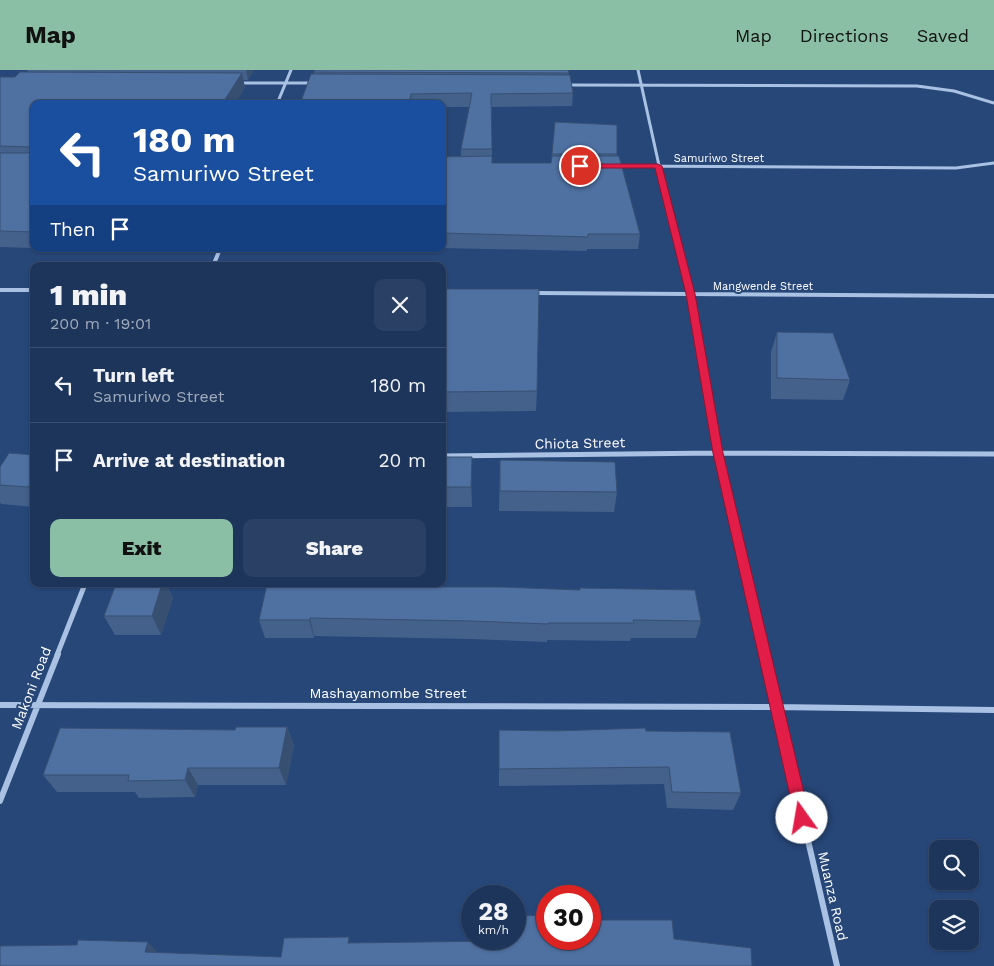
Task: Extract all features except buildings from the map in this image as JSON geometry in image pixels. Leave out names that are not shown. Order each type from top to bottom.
[{"type":"street","points":[[279,100],[291,70]]},
{"type":"street","name":"Muanza Road","points":[[638,70],[643,85],[658,166],[690,294],[718,453],[837,966]]},
{"type":"street","points":[[236,83],[315,83]]},
{"type":"street","points":[[563,85],[917,86],[954,91],[994,103]]},
{"type":"street","name":"Samuriwo Street","points":[[609,166],[956,168],[994,163]]},
{"type":"street","points":[[0,290],[30,290]]},
{"type":"street","name":"Mangwende Street","points":[[532,293],[994,296]]},
{"type":"street","name":"Chiota Street","points":[[446,456],[718,453],[994,454]]},
{"type":"street","name":"Makoni Road","points":[[0,801],[84,587]]},
{"type":"street","name":"Mashayamombe Street","points":[[0,705],[776,707],[994,710]]},
{"type":"route","points":[[580,166],[658,166],[690,294],[718,453],[802,818]]}]
